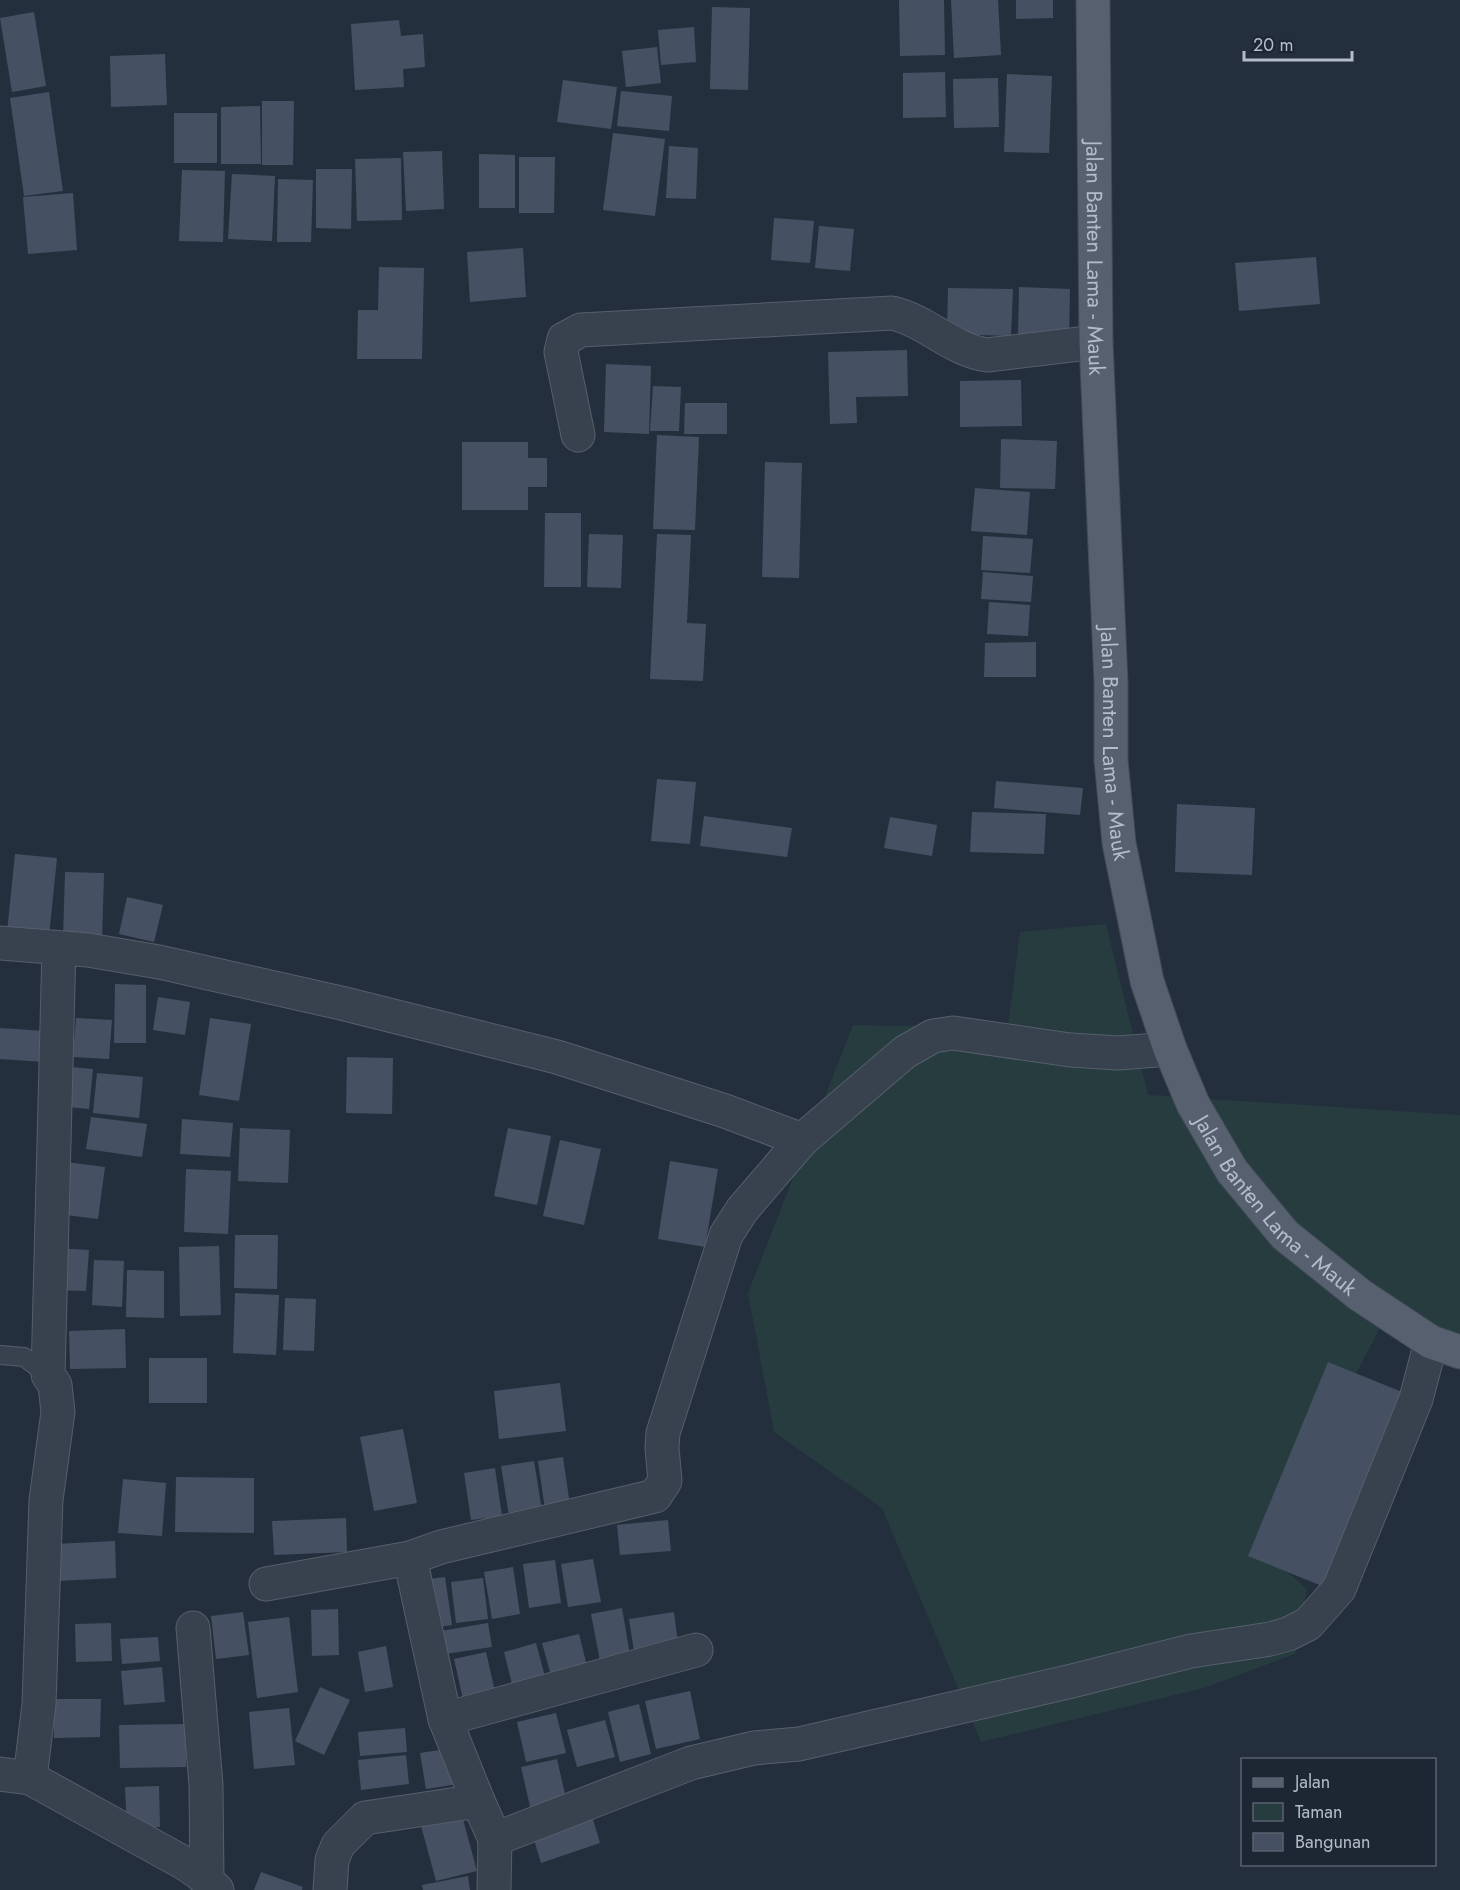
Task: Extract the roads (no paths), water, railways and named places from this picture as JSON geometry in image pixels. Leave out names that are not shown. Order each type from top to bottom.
[{"type":"main road","name":"Jalan Banten Lama - Mauk","points":[[1093,0],[1096,342],[1111,682],[1110,760],[1119,843],[1147,981],[1170,1049],[1193,1104],[1232,1171],[1285,1235],[1360,1295],[1445,1347]]},
{"type":"street","points":[[578,435],[561,352],[564,339],[581,330],[892,313],[910,317],[970,353],[987,355],[1096,342]]},
{"type":"street","points":[[0,944],[88,950],[181,967],[341,1003],[557,1057],[725,1111],[802,1140]]},
{"type":"street","points":[[59,948],[48,1375],[55,1385],[58,1413],[46,1500],[39,1704],[15,1776],[174,1858],[212,1885]]},
{"type":"street","points":[[266,1584],[410,1558],[441,1547],[655,1496],[662,1489],[665,1481],[663,1433],[726,1235],[742,1210],[802,1140],[905,1052],[941,1034],[953,1033],[1106,1052],[1170,1049]]},
{"type":"street","points":[[495,1839],[691,1763],[754,1748],[810,1741],[1072,1681],[1191,1651],[1270,1639],[1288,1634],[1308,1624],[1339,1589],[1416,1399],[1445,1347]]},
{"type":"street","points":[[410,1558],[445,1719],[495,1839],[494,1890]]},
{"type":"street","points":[[193,1628],[212,1885]]},
{"type":"street","points":[[445,1719],[696,1650]]},
{"type":"street","points":[[330,1890],[332,1860],[338,1845],[365,1818],[478,1801]]},
{"type":"lane","points":[[0,1354],[24,1357],[48,1375]]}]
